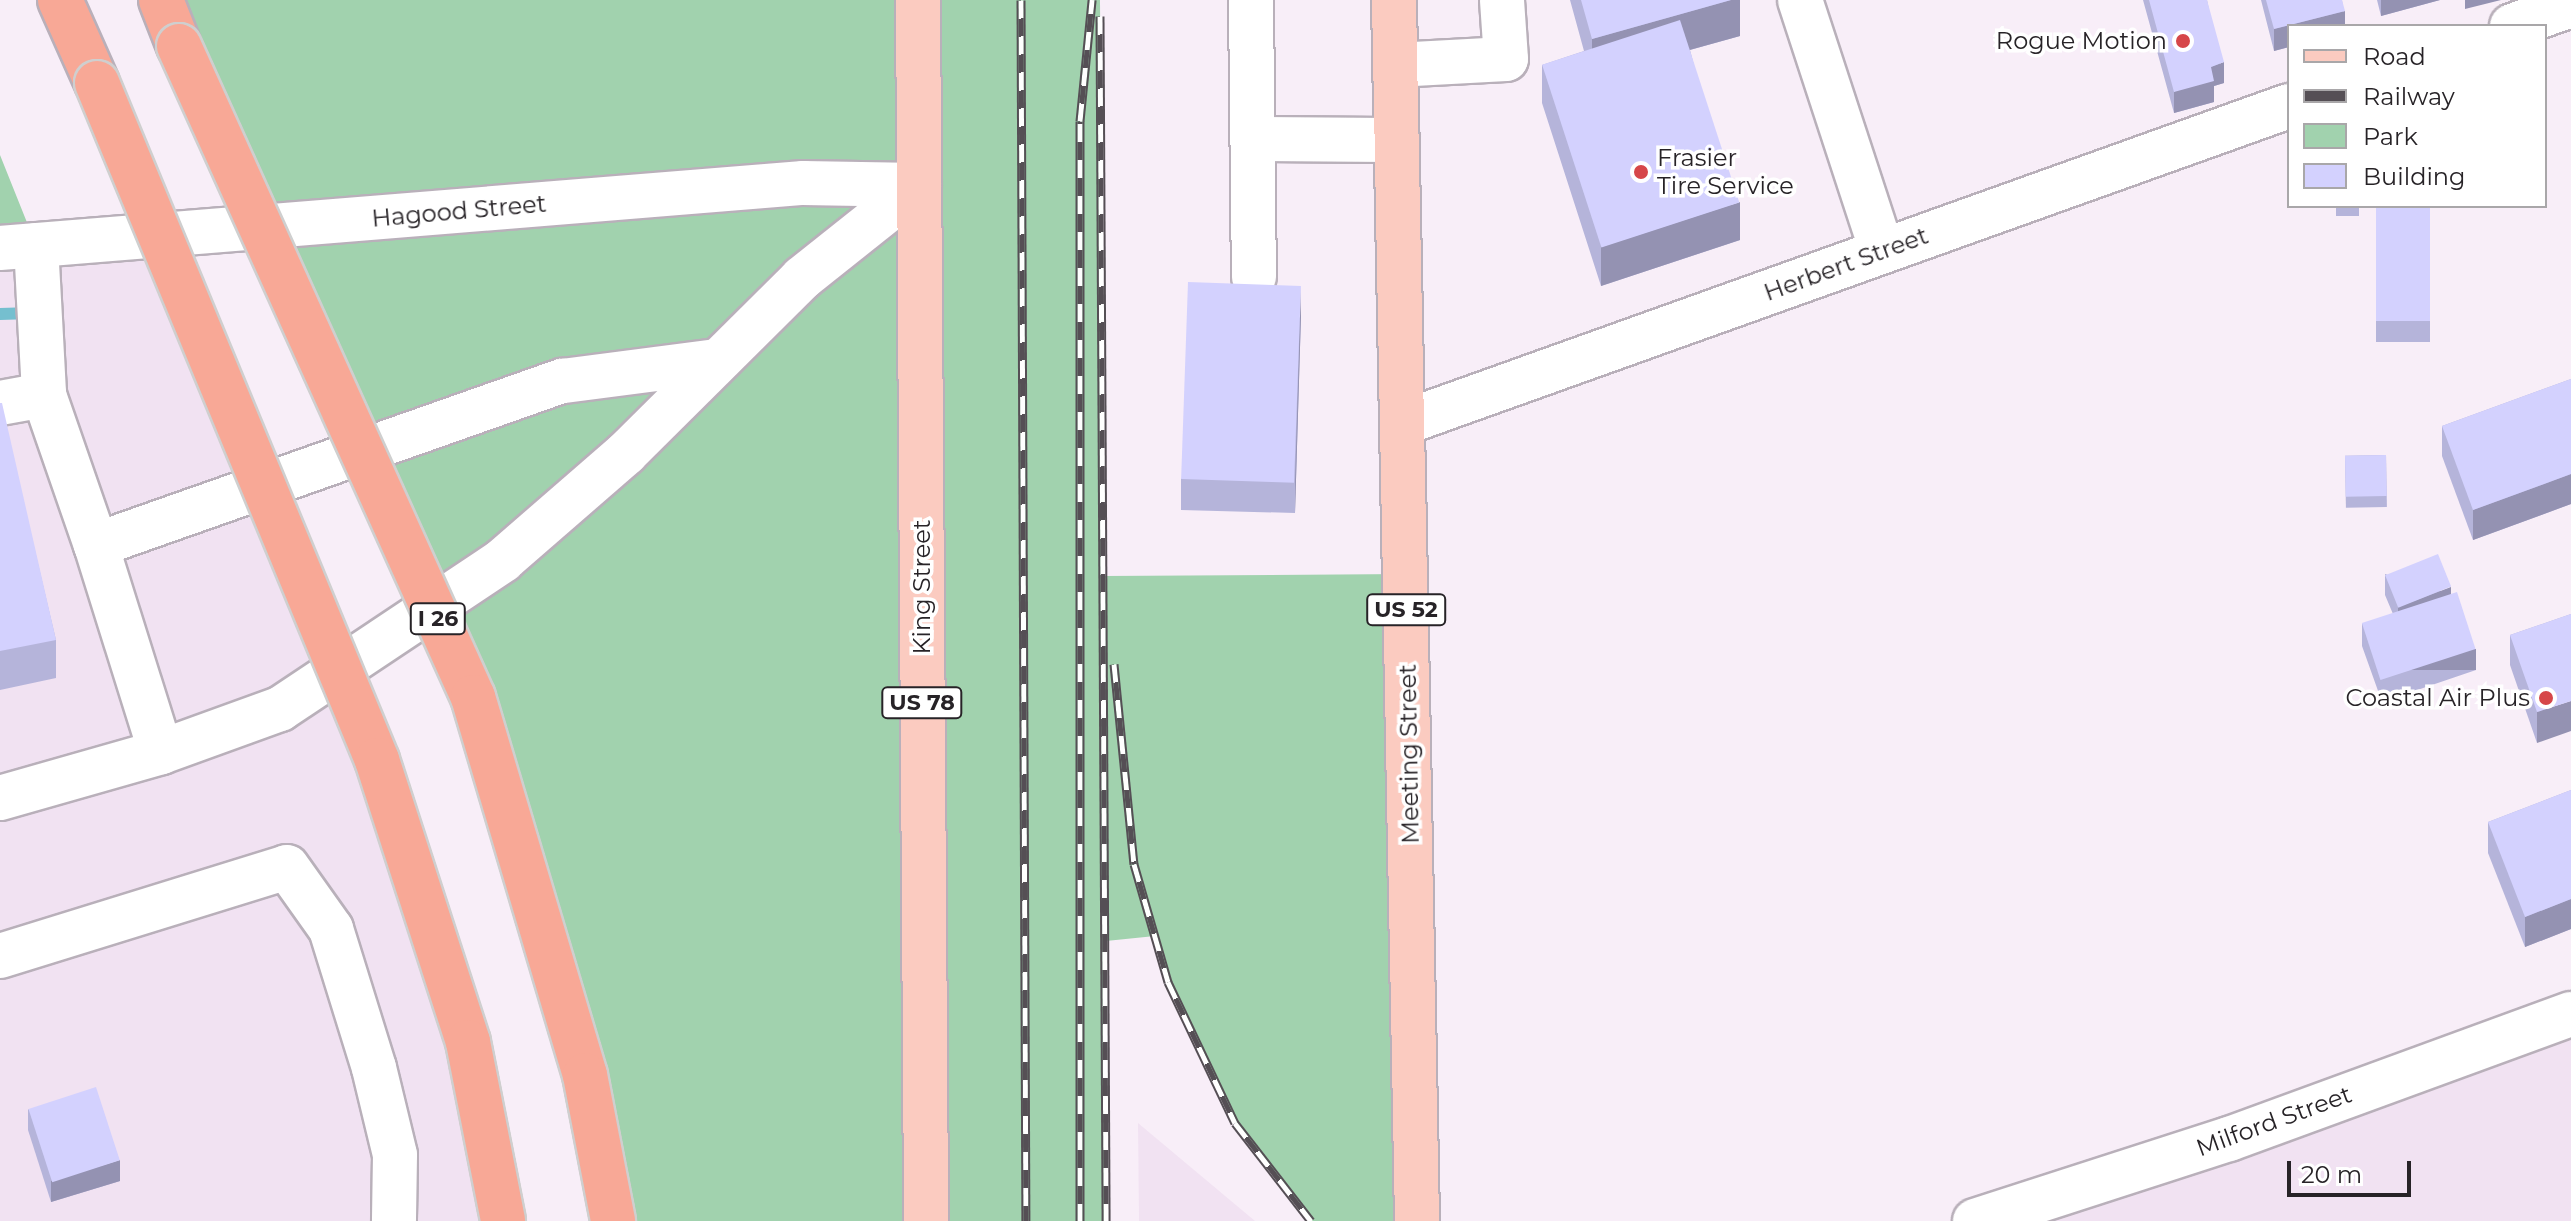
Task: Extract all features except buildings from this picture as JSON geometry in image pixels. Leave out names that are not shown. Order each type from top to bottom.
[{"type":"highway","points":[[60,0],[377,760],[468,1042],[503,1221]]},
{"type":"highway","name":"I 26","points":[[161,0],[473,697],[585,1075],[613,1221]]},
{"type":"main road","name":"King Street","points":[[918,0],[926,1221]]},
{"type":"main road","name":"Meeting Street","points":[[1394,0],[1417,1221]]},
{"type":"street","points":[[1251,0],[1254,277]]},
{"type":"street","points":[[1395,65],[1506,59],[1502,0]]},
{"type":"street","points":[[1800,0],[1882,251]]},
{"type":"street","points":[[2518,24],[2571,5]]},
{"type":"street","name":"Herbert Street","points":[[1403,423],[2287,107]]},
{"type":"street","points":[[1253,139],[1397,140]]},
{"type":"street","name":"Hagood Street","points":[[18,246],[803,183],[919,185]]},
{"type":"street","points":[[0,798],[161,752],[280,709],[503,560],[626,453],[802,278],[919,185]]},
{"type":"street","points":[[18,246],[44,395],[96,545],[161,752]]},
{"type":"street","points":[[96,545],[563,381],[718,361]]},
{"type":"street","points":[[0,403],[44,395]]},
{"type":"street","points":[[0,956],[287,867],[331,929],[374,1068],[395,1155],[393,1221]]},
{"type":"street","name":"Milford Street","points":[[1975,1221],[2229,1139],[2571,1014]]},
{"type":"shaded area","points":[[147,236],[377,760],[503,1221],[0,1221],[0,248]]},
{"type":"shaded area","points":[[2571,1009],[2571,1221],[1950,1221]]},
{"type":"shaded area","points":[[1138,1123],[1255,1221],[1139,1221]]},
{"type":"green space","points":[[161,0],[1100,0],[1104,576],[1406,574],[1417,1221],[1311,1221],[1235,1123],[1168,982],[1155,936],[1106,941],[1106,1221],[613,1221],[473,697]]},
{"type":"green space","points":[[0,155],[36,245],[0,248]]},
{"type":"waterway","points":[[0,314],[32,313]]},
{"type":"railway","points":[[1021,0],[1026,1221]]},
{"type":"railway","points":[[1080,1221],[1080,121],[1092,0]]},
{"type":"railway","points":[[1100,16],[1106,1221]]},
{"type":"railway","points":[[1114,664],[1134,864],[1168,982],[1235,1123],[1311,1221]]},
{"type":"place","name":"Rogue Motion","points":[[2183,41]]},
{"type":"place","name":"Frasier Tire Service","points":[[1641,172]]},
{"type":"place","name":"Coastal Air Plus","points":[[2546,698]]}]
